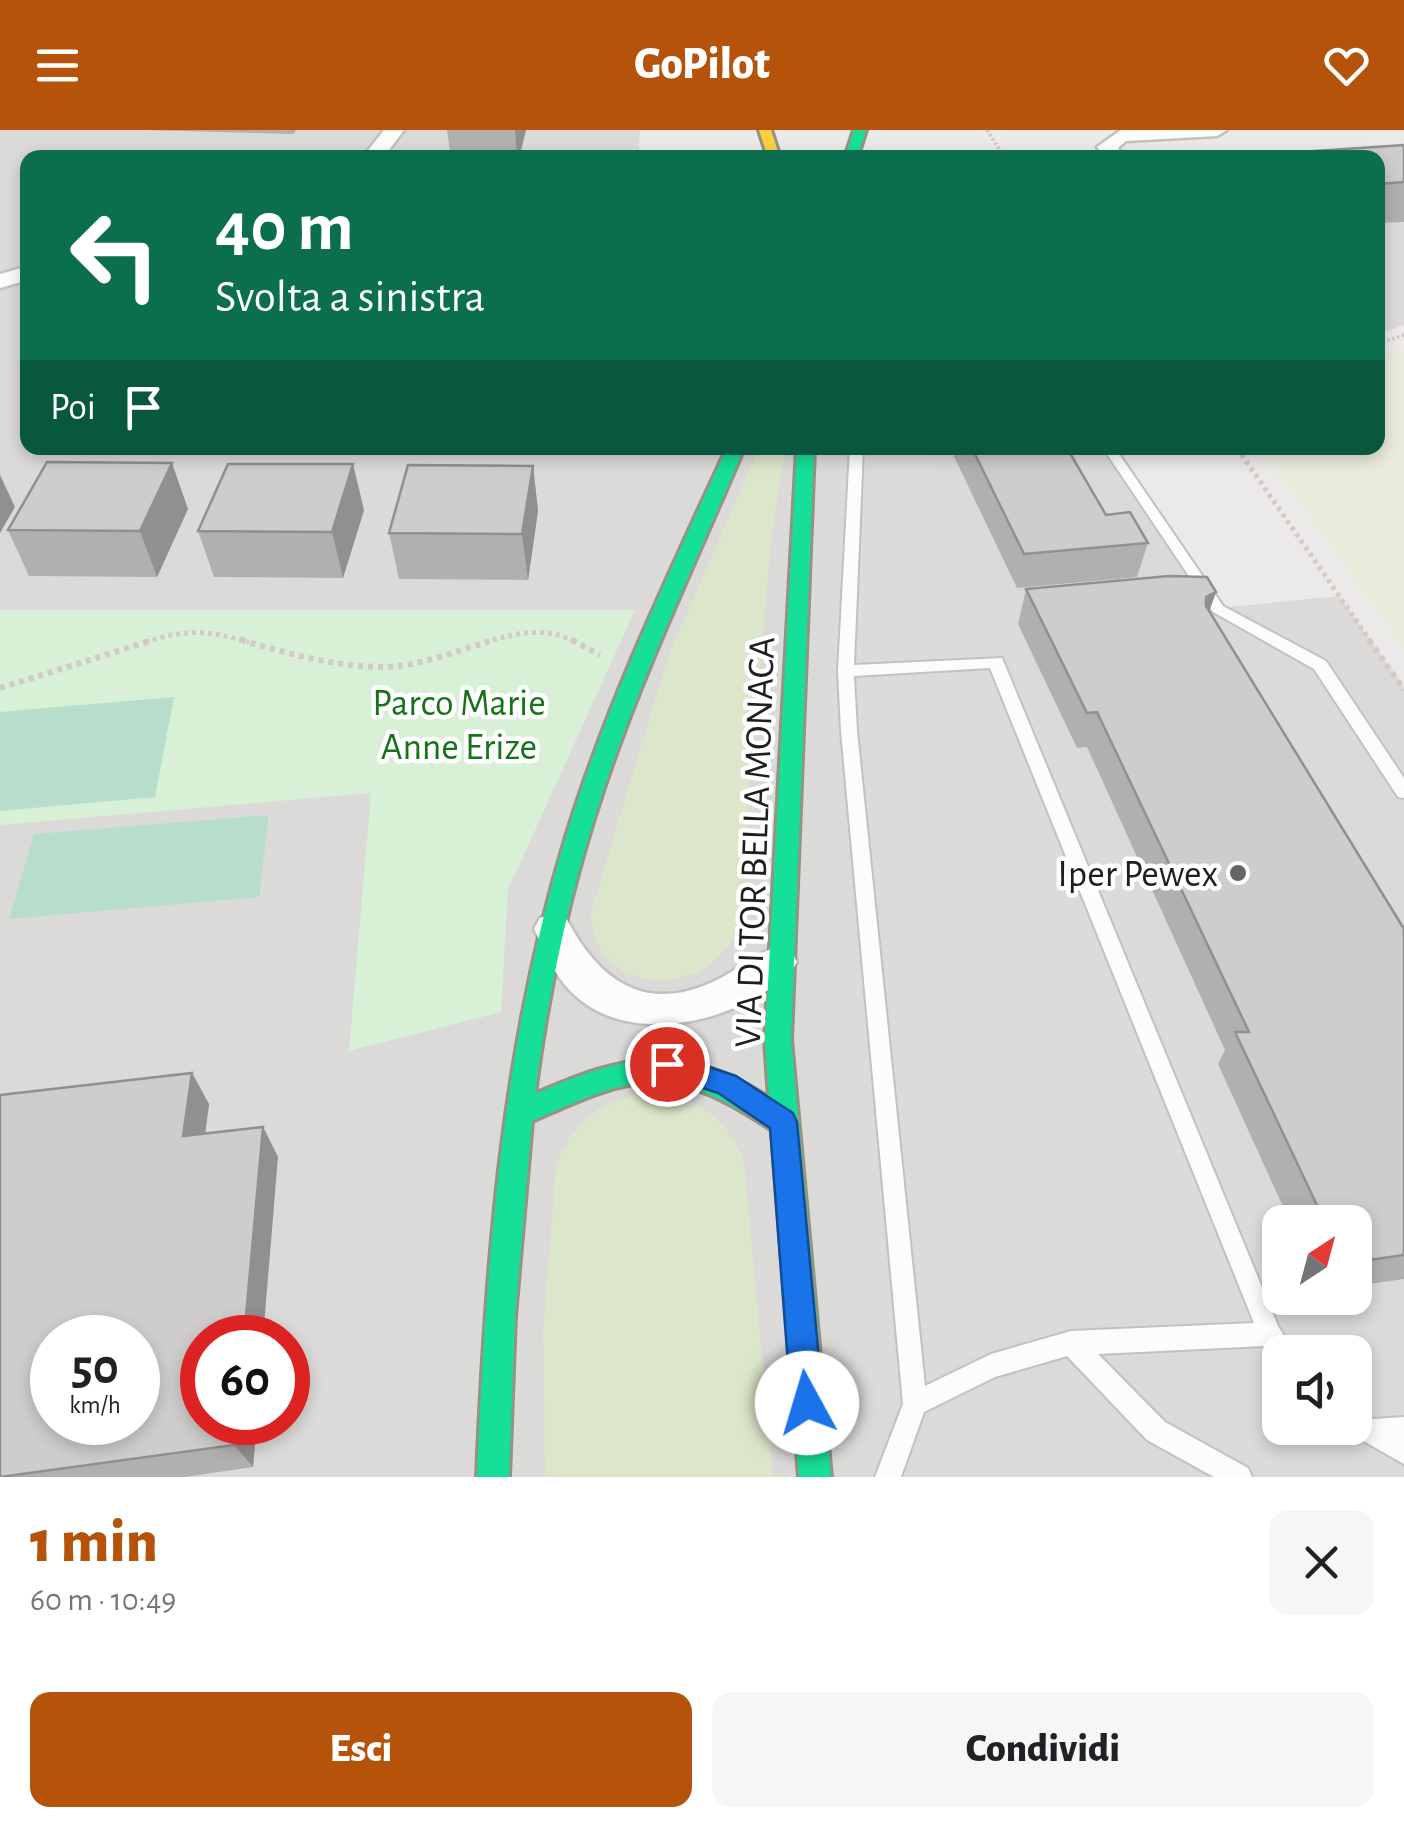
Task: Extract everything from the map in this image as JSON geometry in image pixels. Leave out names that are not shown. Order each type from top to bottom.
[{"type":"main road","points":[[493,1477],[499,1321],[520,1113],[553,928],[580,826],[641,666],[733,455]]},
{"type":"main road","name":"VIA DI TOR BELLA MONACA","points":[[806,455],[778,962],[778,1040],[814,1477]]},
{"type":"main road","points":[[520,1113],[599,1078],[630,1068],[667,1064],[726,1084],[784,1122]]},
{"type":"street","points":[[378,150],[394,130]]},
{"type":"street","points":[[1193,130],[1212,150]]},
{"type":"street","points":[[1109,150],[1107,147],[1121,136],[1218,130]]},
{"type":"street","points":[[553,928],[569,964],[587,985],[608,998],[640,1007],[694,1005],[720,996],[778,962]]},
{"type":"lane","points":[[856,455],[846,671],[915,1404],[888,1477]]},
{"type":"lane","points":[[1114,455],[1218,608],[1320,665],[1404,792]]},
{"type":"lane","points":[[846,671],[996,662],[1273,1335]]},
{"type":"lane","points":[[915,1404],[991,1366],[1071,1342],[1262,1343]]},
{"type":"lane","points":[[1071,1342],[1156,1430],[1239,1477]]},
{"type":"lane","points":[[1372,1427],[1404,1429]]},
{"type":"lane","points":[[1372,1432],[1404,1451]]},
{"type":"path","points":[[1243,455],[1404,690]]},
{"type":"path","points":[[0,688],[172,634],[208,630],[298,657],[382,667],[428,659],[521,632],[559,633],[594,654],[641,666]]},
{"type":"shaded area","points":[[0,130],[640,130],[639,150],[20,150],[20,455],[1120,455],[1218,608],[1339,596],[1404,687],[1404,1477],[0,1477]]},
{"type":"shaded area","points":[[1404,165],[1404,325],[1385,332],[1385,166]]},
{"type":"shaded area","points":[[1404,349],[1404,649],[1266,455],[1385,455],[1385,354]]},
{"type":"shaded area","points":[[839,455],[933,455],[1001,604],[856,618],[856,646],[866,652],[1014,637],[1268,1205],[1262,1205],[1262,1305],[1070,1327],[981,1351],[849,1423],[831,1180],[820,820]]},
{"type":"green space","points":[[756,455],[784,455],[772,532],[736,930],[722,954],[702,970],[678,979],[653,980],[629,974],[609,961],[596,940],[591,912],[669,654]]},
{"type":"green space","name":"Parco Marie Anne Erize","points":[[0,610],[635,610],[508,890],[501,1012],[349,1051],[371,793],[0,825]]},
{"type":"green space","points":[[174,697],[155,797],[0,811],[0,712]]},
{"type":"green space","points":[[269,815],[259,897],[9,919],[34,834]]},
{"type":"green space","points":[[640,1093],[675,1097],[704,1109],[726,1130],[744,1161],[773,1477],[545,1477],[543,1333],[556,1166],[569,1138],[588,1118],[611,1103]]},
{"type":"building","points":[[1404,145],[1404,182],[1385,183],[1385,150],[1329,150]]},
{"type":"building","points":[[975,455],[1071,455],[1106,515],[1130,512],[1148,543],[1024,554]]},
{"type":"building","points":[[47,462],[172,463],[140,531],[8,530]]},
{"type":"building","points":[[228,464],[353,464],[332,532],[198,531]]},
{"type":"building","points":[[408,465],[533,466],[522,534],[389,533]]},
{"type":"building","name":"Iper Pewex","points":[[1169,576],[1207,577],[1216,592],[1206,597],[1206,606],[1404,929],[1404,1255],[1372,1260],[1372,1205],[1317,1205],[1235,1032],[1249,1032],[1097,712],[1087,713],[1026,589]]},
{"type":"building","points":[[192,1073],[183,1136],[263,1127],[246,1315],[180,1315],[180,1445],[234,1445],[0,1477],[0,1095]]},
{"type":"traffic: fast","points":[[854,150],[860,130]]},
{"type":"traffic: fast","points":[[493,1477],[500,1316],[514,1156],[524,1077],[555,919],[610,740],[732,455]]},
{"type":"traffic: fast","points":[[806,455],[778,1040],[815,1477]]},
{"type":"traffic: fast","points":[[520,1113],[594,1082],[654,1070],[683,1072],[713,1081],[783,1122]]},
{"type":"traffic: slow","points":[[765,130],[771,150]]},
{"type":"place","name":"Iper Pewex","points":[[1238,873]]},
{"type":"route","points":[[667,1064],[726,1084],[784,1122],[807,1403]]}]
